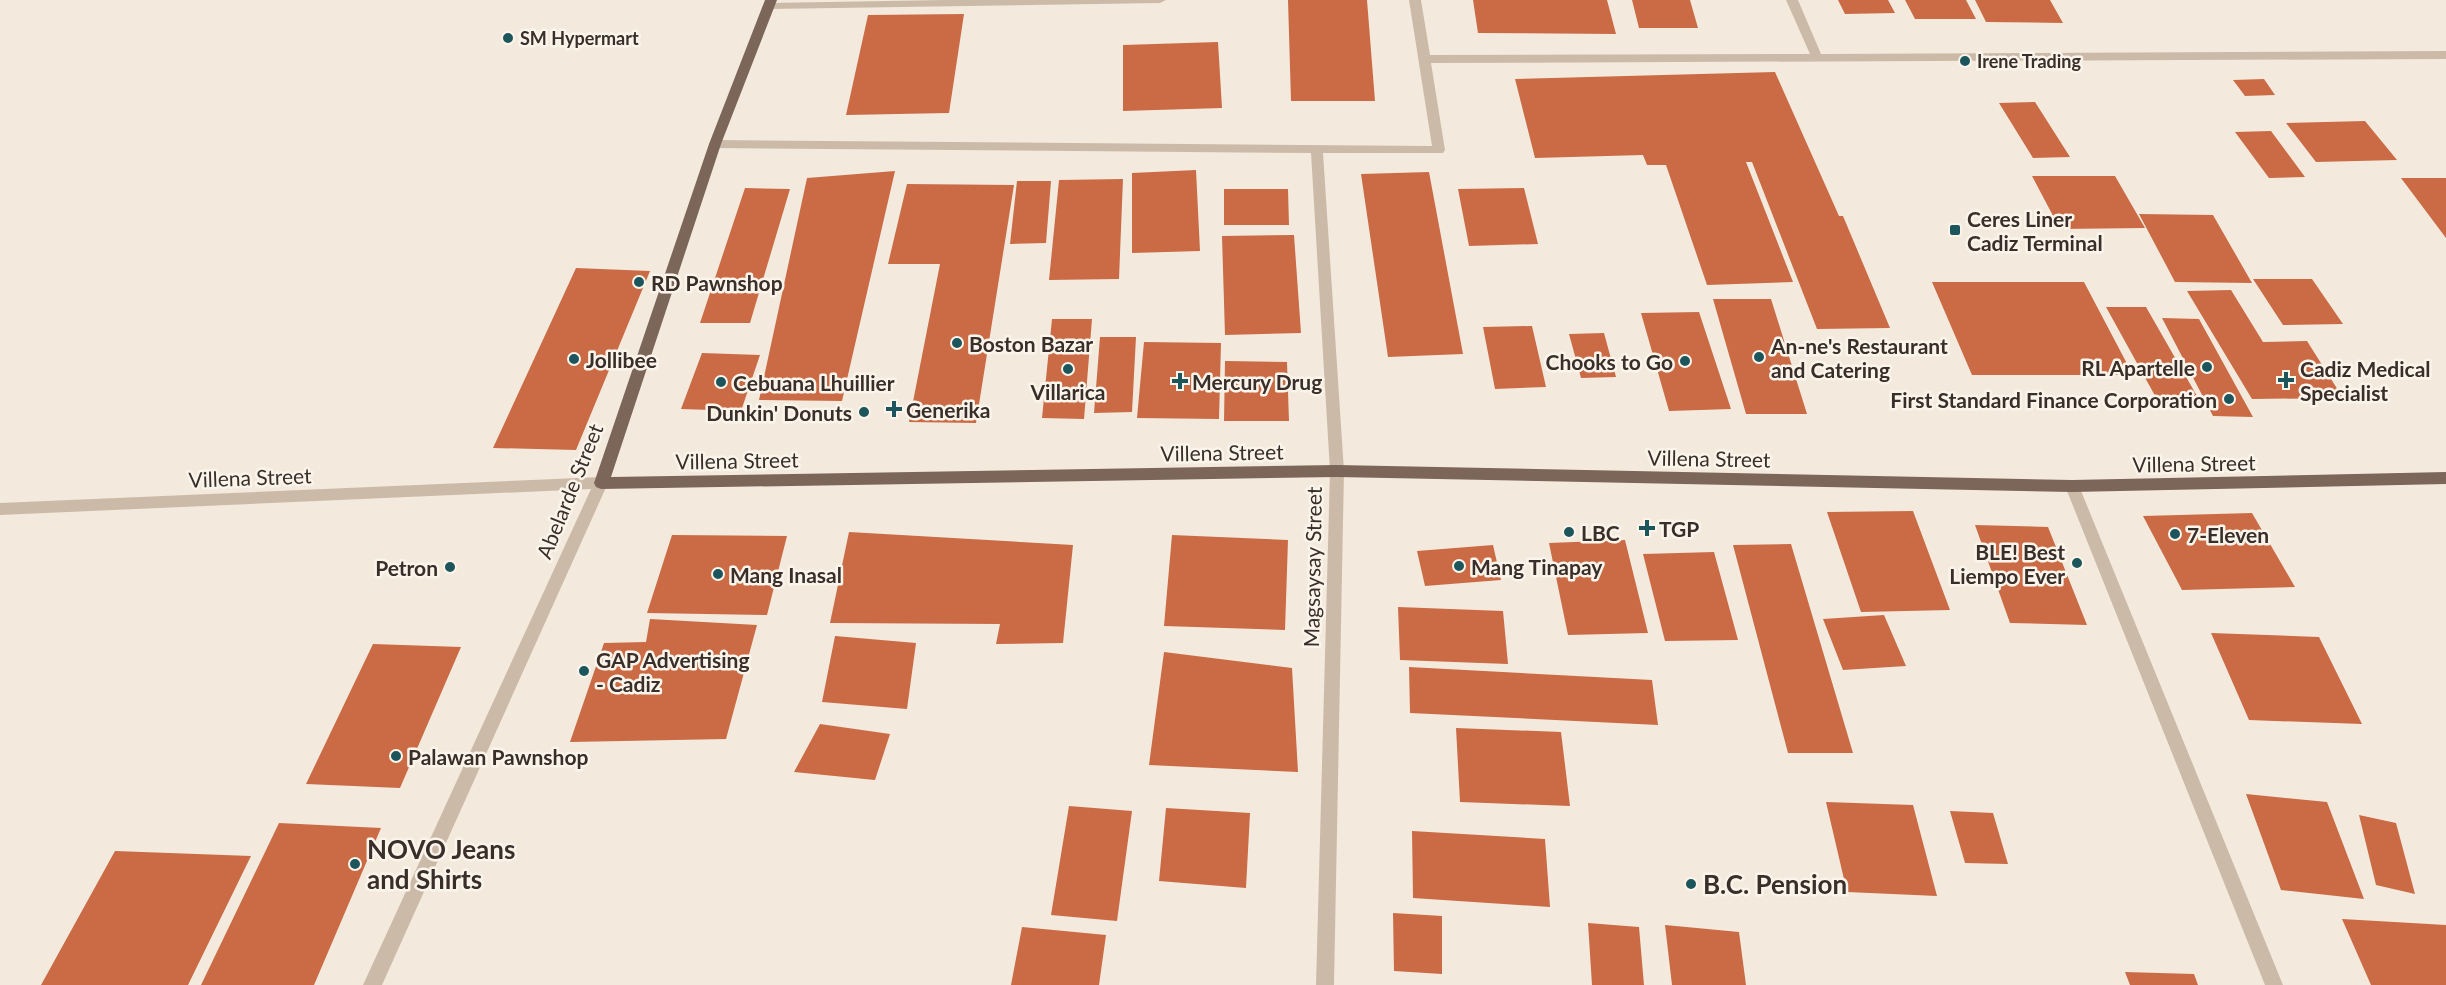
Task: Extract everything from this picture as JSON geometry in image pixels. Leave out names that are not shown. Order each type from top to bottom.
[{"type":"main road","name":"Abelarde Street","points":[[602,483],[715,144],[770,3]]},
{"type":"main road","name":"Villena Street","points":[[602,483],[1337,471],[2072,486],[2446,478]]},
{"type":"street","points":[[770,3],[1160,0]]},
{"type":"street","points":[[715,144],[1439,150],[1415,0]]},
{"type":"street","points":[[1792,0],[1817,57]]},
{"type":"street","points":[[1425,59],[2446,55]]},
{"type":"street","name":"Magsaysay Street","points":[[1317,150],[1337,471],[1325,985]]},
{"type":"street","name":"Villena Street","points":[[0,508],[602,483]]},
{"type":"street","name":"Abelarde Street","points":[[372,985],[602,483]]},
{"type":"street","points":[[2072,486],[2274,985]]},
{"type":"building","points":[[1288,0],[1367,0],[1375,101],[1291,101]]},
{"type":"building","points":[[1473,0],[1607,0],[1616,34],[1478,33]]},
{"type":"building","points":[[1632,0],[1690,0],[1698,28],[1639,28]]},
{"type":"building","points":[[1838,0],[1888,0],[1895,13],[1845,14]]},
{"type":"building","points":[[1905,0],[1966,0],[1976,19],[1915,19]]},
{"type":"building","points":[[1975,0],[2050,0],[2063,23],[1986,22]]},
{"type":"building","points":[[964,14],[949,113],[846,115],[868,15]]},
{"type":"building","points":[[1218,42],[1222,108],[1123,111],[1123,45]]},
{"type":"building","points":[[1775,72],[1839,216],[1843,216],[1890,328],[1817,329],[1752,162],[1746,162],[1793,282],[1707,285],[1666,165],[1647,165],[1643,155],[1535,158],[1515,79]]},
{"type":"building","points":[[2264,79],[2275,95],[2245,96],[2233,80]]},
{"type":"building","points":[[2035,102],[2070,157],[2033,158],[1999,103]]},
{"type":"building","points":[[2365,121],[2397,160],[2316,162],[2286,123]]},
{"type":"building","points":[[2271,131],[2305,177],[2269,178],[2235,132]]},
{"type":"building","points":[[1196,170],[1200,251],[1132,253],[1132,173]]},
{"type":"building","points":[[895,171],[842,401],[759,400],[807,178]]},
{"type":"building","points":[[1429,172],[1463,354],[1388,357],[1361,174]]},
{"type":"building","points":[[2032,176],[2115,176],[2145,228],[2060,229]]},
{"type":"building","points":[[2401,178],[2446,178],[2446,238]]},
{"type":"building","points":[[1123,179],[1119,279],[1049,280],[1059,180]]},
{"type":"building","points":[[1017,181],[1051,181],[1046,243],[1010,244]]},
{"type":"building","name":"Boston Bazar","points":[[907,184],[1014,185],[976,423],[909,422],[940,264],[888,264]]},
{"type":"building","points":[[745,188],[790,189],[750,323],[700,323]]},
{"type":"building","points":[[1524,188],[1538,244],[1469,246],[1458,189]]},
{"type":"building","points":[[1224,189],[1288,189],[1289,225],[1224,225]]},
{"type":"building","points":[[2139,214],[2213,215],[2252,283],[2175,282]]},
{"type":"building","points":[[1294,235],[1301,333],[1225,335],[1222,236]]},
{"type":"building","name":"Jollibee","points":[[576,268],[650,271],[576,450],[493,448]]},
{"type":"building","points":[[2253,279],[2312,279],[2343,324],[2283,325]]},
{"type":"building","points":[[1932,282],[2084,282],[2133,375],[1972,375]]},
{"type":"building","points":[[2231,290],[2263,342],[2307,341],[2343,398],[2252,399],[2187,291]]},
{"type":"building","name":"An-ne's Restaurant and Catering","points":[[1713,299],[1771,299],[1807,414],[1746,414]]},
{"type":"building","points":[[2106,307],[2146,307],[2201,403],[2159,403]]},
{"type":"building","name":"Chooks to Go","points":[[1699,312],[1731,409],[1669,411],[1641,313]]},
{"type":"building","name":"RL Apartelle","points":[[2162,318],[2199,319],[2253,417],[2213,416]]},
{"type":"building","name":"Villarica","points":[[1052,319],[1092,319],[1084,419],[1042,418]]},
{"type":"building","points":[[1532,326],[1546,387],[1495,389],[1483,327]]},
{"type":"building","points":[[1604,333],[1616,377],[1581,378],[1569,334]]},
{"type":"building","points":[[1100,337],[1136,337],[1132,412],[1094,413]]},
{"type":"building","name":"Mercury Drug","points":[[1144,342],[1221,343],[1219,419],[1137,418]]},
{"type":"building","name":"Cebuana Lhuillier","points":[[702,353],[760,355],[741,411],[681,409]]},
{"type":"building","points":[[1225,361],[1287,362],[1289,421],[1224,421]]},
{"type":"building","points":[[1913,511],[1950,610],[1861,612],[1827,512]]},
{"type":"building","points":[[2252,513],[2295,587],[2182,590],[2143,516]]},
{"type":"building","points":[[1975,525],[2048,527],[2087,625],[2010,623]]},
{"type":"building","points":[[849,532],[1073,545],[1063,643],[996,644],[1000,624],[830,623]]},
{"type":"building","name":"Mang Inasal","points":[[672,535],[787,536],[767,615],[647,613]]},
{"type":"building","points":[[1172,535],[1288,540],[1285,630],[1164,626]]},
{"type":"building","points":[[1625,540],[1648,633],[1568,635],[1549,543]]},
{"type":"building","points":[[1791,544],[1853,753],[1788,753],[1733,545]]},
{"type":"building","name":"Mang Tinapay","points":[[1493,545],[1501,580],[1425,586],[1417,551]]},
{"type":"building","points":[[1714,552],[1738,640],[1665,641],[1643,554]]},
{"type":"building","points":[[1398,607],[1503,611],[1508,664],[1400,660]]},
{"type":"building","points":[[1884,615],[1906,666],[1843,670],[1823,619]]},
{"type":"building","points":[[650,619],[757,625],[726,739],[570,742],[604,643],[646,642]]},
{"type":"building","points":[[2211,633],[2319,637],[2362,724],[2249,720]]},
{"type":"building","points":[[835,636],[916,643],[907,709],[822,702]]},
{"type":"building","points":[[373,644],[461,647],[400,788],[306,784]]},
{"type":"building","points":[[1164,652],[1292,668],[1298,772],[1149,765]]},
{"type":"building","points":[[1409,667],[1652,680],[1658,725],[1410,713]]},
{"type":"building","points":[[820,724],[890,734],[875,780],[794,772]]},
{"type":"building","points":[[1456,728],[1561,732],[1570,806],[1460,802]]},
{"type":"building","points":[[2246,794],[2327,802],[2364,899],[2281,890]]},
{"type":"building","points":[[1826,802],[1913,805],[1937,896],[1847,892]]},
{"type":"building","points":[[1069,806],[1132,811],[1117,921],[1051,915]]},
{"type":"building","points":[[1166,808],[1250,813],[1246,888],[1159,881]]},
{"type":"building","points":[[1950,811],[1993,813],[2008,864],[1965,863]]},
{"type":"building","points":[[2359,815],[2396,823],[2415,894],[2376,885]]},
{"type":"building","points":[[279,823],[381,828],[314,985],[201,985]]},
{"type":"building","points":[[1412,831],[1545,839],[1550,907],[1413,898]]},
{"type":"building","points":[[115,851],[251,856],[188,985],[41,985]]},
{"type":"building","points":[[1393,913],[1442,916],[1442,974],[1394,971]]},
{"type":"building","points":[[2342,919],[2446,925],[2446,985],[2371,985]]},
{"type":"building","points":[[1588,923],[1639,927],[1644,985],[1592,985]]},
{"type":"building","points":[[1665,925],[1739,932],[1746,985],[1672,985]]},
{"type":"building","points":[[1022,927],[1106,935],[1099,985],[1011,985]]},
{"type":"building","points":[[2125,972],[2194,974],[2198,985],[2130,985]]},
{"type":"place","name":"SM Hypermart","points":[[508,38]]},
{"type":"place","name":"Irene Trading","points":[[1965,61]]},
{"type":"place","name":"Ceres Liner Cadiz Terminal","points":[[1955,230]]},
{"type":"place","name":"RD Pawnshop","points":[[639,282]]},
{"type":"place","name":"Boston Bazar","points":[[957,343]]},
{"type":"place","name":"An-ne's Restaurant and Catering","points":[[1759,357]]},
{"type":"place","name":"Jollibee","points":[[574,359]]},
{"type":"place","name":"Chooks to Go","points":[[1685,361]]},
{"type":"place","name":"RL Apartelle","points":[[2207,367]]},
{"type":"place","name":"Villarica","points":[[1068,369]]},
{"type":"place","name":"Cadiz Medical Specialist","points":[[2286,380]]},
{"type":"place","name":"Mercury Drug","points":[[1180,381]]},
{"type":"place","name":"Cebuana Lhuillier","points":[[721,382]]},
{"type":"place","name":"First Standard Finance Corporation","points":[[2229,399]]},
{"type":"place","name":"Generika","points":[[894,409]]},
{"type":"place","name":"Dunkin' Donuts","points":[[864,412]]},
{"type":"place","name":"TGP","points":[[1647,528]]},
{"type":"place","name":"LBC","points":[[1569,532]]},
{"type":"place","name":"7-Eleven","points":[[2175,534]]},
{"type":"place","name":"BLE! Best Liempo Ever","points":[[2077,563]]},
{"type":"place","name":"Mang Tinapay","points":[[1459,566]]},
{"type":"place","name":"Petron","points":[[450,567]]},
{"type":"place","name":"Mang Inasal","points":[[718,574]]},
{"type":"place","name":"GAP Advertising - Cadiz","points":[[584,671]]},
{"type":"place","name":"Palawan Pawnshop","points":[[396,756]]},
{"type":"place","name":"NOVO Jeans and Shirts","points":[[355,864]]},
{"type":"place","name":"B.C. Pension","points":[[1691,884]]}]
